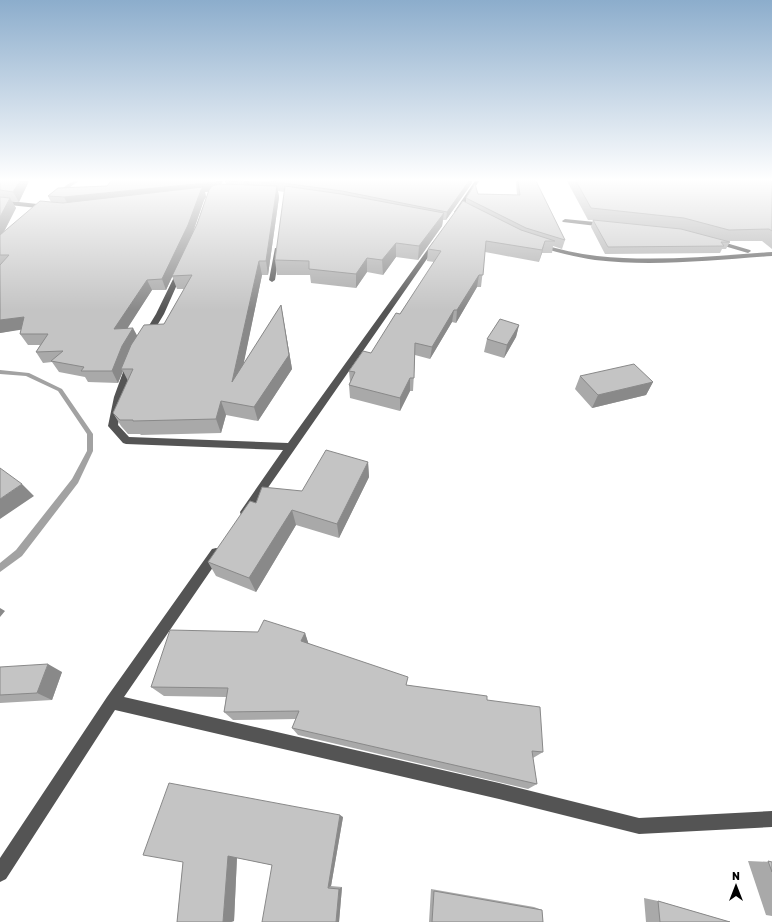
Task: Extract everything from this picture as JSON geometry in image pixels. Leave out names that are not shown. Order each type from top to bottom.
[{"type":"street","points":[[599,224],[610,225]]},
{"type":"street","points":[[240,519],[439,237]]},
{"type":"street","points":[[708,240],[735,249],[760,254],[772,254]]},
{"type":"street","points":[[272,280],[278,242]]},
{"type":"street","points":[[535,244],[562,254],[622,261],[772,254]]},
{"type":"street","points":[[140,345],[160,314],[183,265]]},
{"type":"street","points":[[133,358],[118,397],[113,426],[126,440],[290,447]]},
{"type":"street","points":[[0,873],[112,702],[222,545]]},
{"type":"street","points":[[112,702],[499,791],[639,826],[772,819]]},
{"type":"building","points":[[13,224],[188,224],[162,279],[147,280],[114,329],[133,328],[122,346],[112,371],[81,371],[84,367],[51,361],[63,351],[36,352],[48,334],[20,334],[24,317],[0,320],[0,265],[9,255],[0,255],[0,235]]},
{"type":"building","points":[[197,224],[271,224],[266,261],[259,261],[232,382],[281,305],[289,355],[254,407],[221,401],[216,419],[133,421],[120,420],[113,413],[133,369],[121,369],[131,345],[144,325],[164,324],[192,275],[172,276]]},
{"type":"building","points":[[280,224],[436,224],[419,246],[396,243],[382,260],[367,258],[356,274],[309,269],[309,261],[275,260]]},
{"type":"building","points":[[446,224],[509,224],[521,230],[555,241],[545,241],[542,250],[486,241],[483,275],[479,275],[457,310],[454,310],[432,347],[415,343],[414,378],[410,378],[400,398],[349,385],[355,372],[349,371],[363,351],[371,353],[396,313],[400,314],[441,251],[428,249]]},
{"type":"building","points":[[518,224],[557,224],[565,240],[526,228]]},
{"type":"building","points":[[595,224],[632,224],[681,229],[730,242],[721,242],[724,246],[608,247]]},
{"type":"building","points":[[707,224],[772,224],[772,231],[769,229],[729,230]]},
{"type":"building","points":[[500,319],[519,325],[507,345],[487,339]]},
{"type":"building","points":[[634,364],[653,382],[598,395],[580,376]]},
{"type":"building","points":[[326,450],[368,462],[337,524],[292,510],[249,578],[208,562],[250,501],[256,503],[262,487],[302,491]]},
{"type":"building","points":[[0,468],[22,484],[0,499]]},
{"type":"building","points":[[264,620],[305,633],[301,641],[408,677],[406,685],[487,696],[487,700],[540,707],[543,752],[532,751],[537,784],[292,728],[299,711],[224,712],[228,688],[151,687],[170,630],[258,632]]},
{"type":"building","points":[[48,664],[37,693],[0,695],[0,667]]},
{"type":"building","points":[[169,783],[340,815],[328,888],[339,889],[336,922],[262,922],[272,865],[228,856],[223,922],[177,922],[183,862],[143,855]]},
{"type":"building","points":[[768,861],[772,862],[772,872]]},
{"type":"building","points":[[434,891],[542,910],[543,922],[432,922]]},
{"type":"building","points":[[658,901],[730,922],[660,922]]},
{"type":"waterway","points":[[0,372],[27,374],[60,390],[90,434],[90,451],[75,481],[19,553],[0,568]]}]
